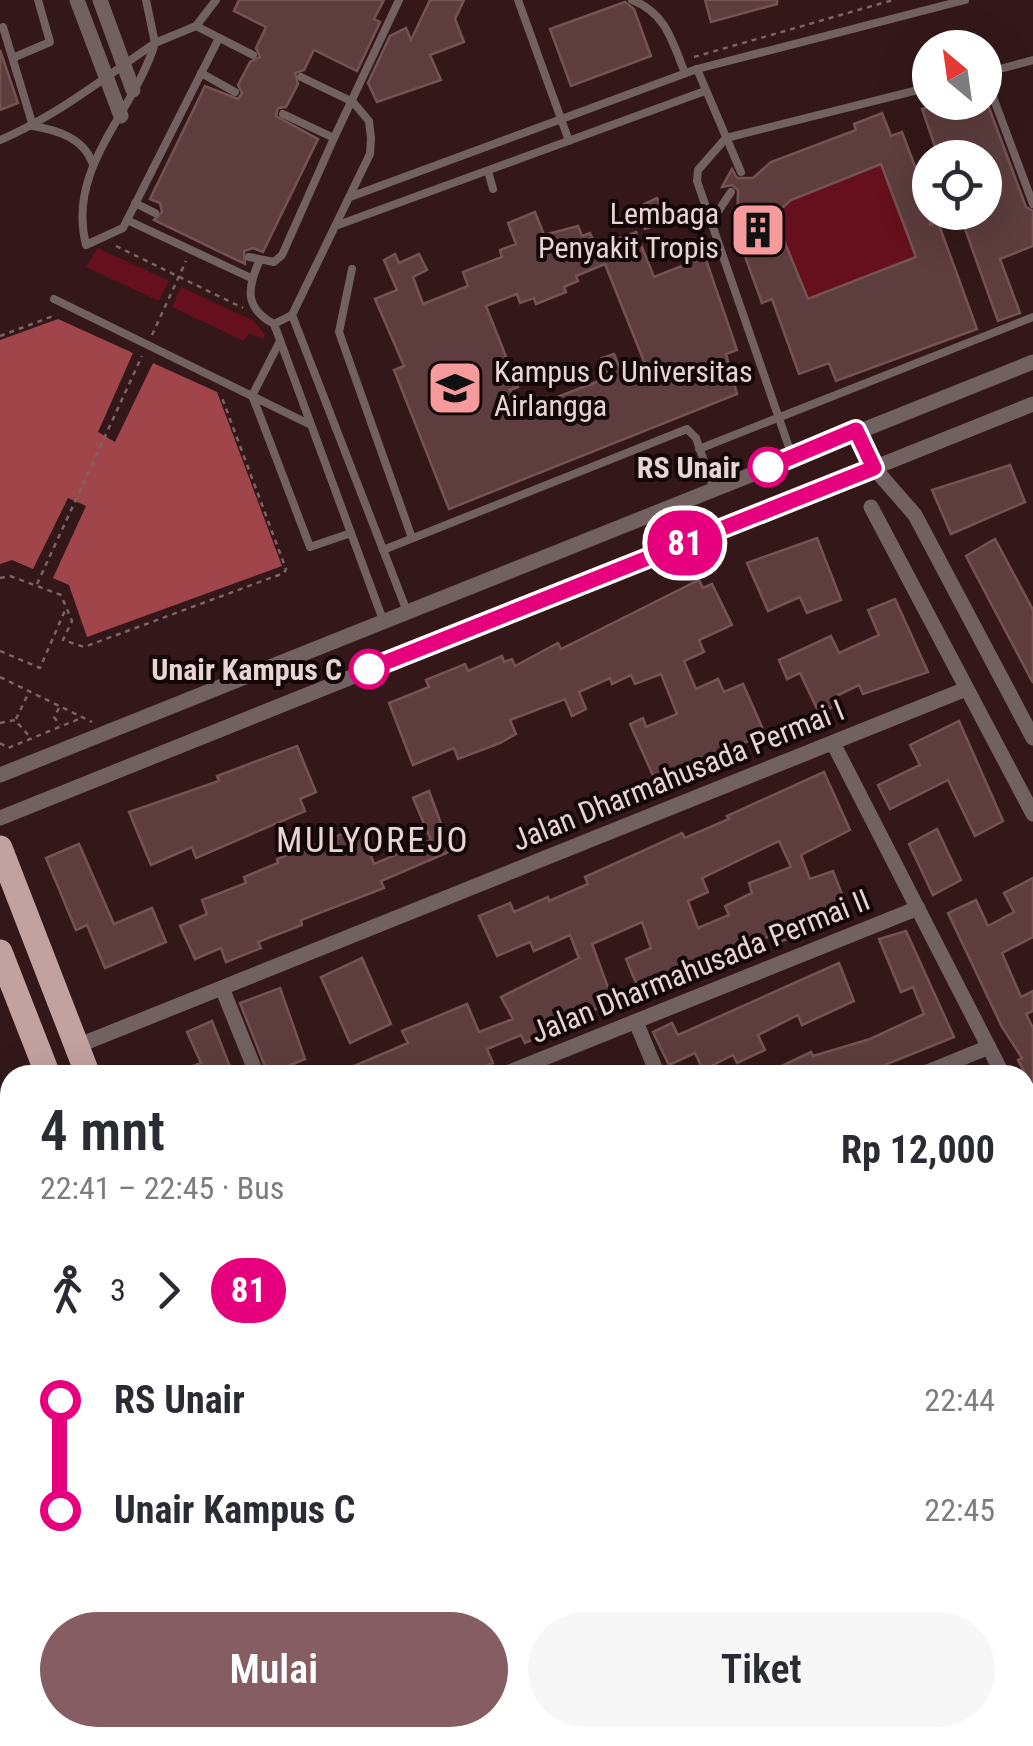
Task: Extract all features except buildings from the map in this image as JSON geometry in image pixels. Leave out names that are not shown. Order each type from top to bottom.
[{"type":"main road","points":[[0,848],[84,1065]]},
{"type":"main road","points":[[0,952],[44,1065]]},
{"type":"street","points":[[77,0],[122,116]]},
{"type":"street","points":[[100,0],[134,90]]},
{"type":"street","points":[[0,775],[1033,362]]},
{"type":"street","points":[[0,818],[1033,404]]},
{"type":"street","points":[[856,430],[874,468],[914,515],[1033,738]]},
{"type":"street","points":[[871,507],[1033,814]]},
{"type":"street","name":"Jalan Dharmahusada Permai I","points":[[77,1046],[966,690]]},
{"type":"street","points":[[833,743],[998,1065]]},
{"type":"street","name":"Jalan Dharmahusada Permai II","points":[[527,1065],[918,908]]},
{"type":"street","points":[[222,988],[253,1065]]},
{"type":"street","points":[[636,1022],[654,1065]]},
{"type":"street","points":[[946,1065],[989,1048]]},
{"type":"lane","points":[[15,57],[50,42],[38,0]]},
{"type":"lane","points":[[146,0],[155,42],[122,116],[92,162],[80,206],[86,245],[123,228],[218,40]]},
{"type":"lane","points":[[0,140],[33,126],[107,80],[155,42],[196,26],[216,0]]},
{"type":"lane","points":[[249,257],[274,262],[282,255],[399,0]]},
{"type":"lane","points":[[518,0],[569,141]]},
{"type":"lane","points":[[632,0],[654,11],[662,21],[685,73]]},
{"type":"lane","points":[[350,197],[696,69],[965,0]]},
{"type":"lane","points":[[196,26],[253,55]]},
{"type":"lane","points":[[3,27],[33,126]]},
{"type":"lane","points":[[1002,68],[1033,60]]},
{"type":"lane","points":[[696,69],[741,172]]},
{"type":"lane","points":[[202,73],[235,92]]},
{"type":"lane","points":[[274,324],[292,315],[370,154],[369,121],[353,102],[301,77]]},
{"type":"lane","points":[[637,91],[645,114]]},
{"type":"lane","points":[[338,226],[705,91]]},
{"type":"lane","points":[[792,456],[698,170],[726,138],[912,92]]},
{"type":"lane","points":[[283,114],[334,138]]},
{"type":"lane","points":[[1002,120],[1033,204]]},
{"type":"lane","points":[[33,126],[69,136],[87,149],[92,162]]},
{"type":"lane","points":[[488,172],[494,189]]},
{"type":"lane","points":[[712,222],[731,192]]},
{"type":"lane","points":[[135,203],[155,212]]},
{"type":"lane","points":[[127,220],[251,278]]},
{"type":"lane","points":[[259,262],[248,289],[257,315],[274,324],[384,624]]},
{"type":"lane","points":[[352,270],[339,332],[412,538]]},
{"type":"lane","points":[[54,299],[311,424]]},
{"type":"lane","points":[[292,315],[408,614]]},
{"type":"lane","points":[[699,449],[778,414],[1033,317]]},
{"type":"lane","points":[[280,340],[252,396],[256,408],[310,548],[350,533]]},
{"type":"lane","points":[[383,550],[682,430],[693,432],[714,490]]},
{"type":"path","points":[[696,69],[694,56],[893,0]]},
{"type":"path","points":[[101,238],[257,315]]},
{"type":"path","points":[[0,336],[58,315]]},
{"type":"path","points":[[0,586],[2,578],[36,584],[61,596],[72,621],[63,640],[84,647],[284,573],[286,569],[219,390],[256,408]]},
{"type":"path","points":[[36,584],[108,436]]},
{"type":"path","points":[[0,651],[40,668],[66,607]]},
{"type":"path","points":[[0,686],[0,678],[94,722],[76,730]]},
{"type":"path","points":[[16,720],[30,692]]},
{"type":"path","points":[[62,726],[54,718],[63,708]]},
{"type":"path","points":[[0,743],[8,748],[83,718]]},
{"type":"path","points":[[0,723],[16,720]]},
{"type":"path","points":[[16,720],[31,738]]},
{"type":"shaded area","points":[[881,164],[916,257],[808,299],[781,235],[783,210],[791,200]]},
{"type":"shaded area","points":[[98,248],[169,281],[159,301],[86,267]]},
{"type":"shaded area","points":[[181,287],[254,321],[265,335],[263,339],[249,333],[244,341],[172,307]]},
{"type":"shaded area","points":[[58,319],[133,353],[98,432],[115,442],[153,363],[217,392],[282,566],[87,637],[69,585],[53,578],[86,506],[68,498],[33,569],[12,560],[0,564],[0,340]]},
{"type":"bus line","name":"81","points":[[369,669],[874,468],[856,430],[768,467]]},
{"type":"place","name":"Lembaga Penyakit Tropis","points":[[758,230]]},
{"type":"place","name":"Kampus C Universitas Airlangga","points":[[455,388]]},
{"type":"place","name":"RS Unair","points":[[768,467]]},
{"type":"place","name":"Unair Kampus C","points":[[369,669]]},
{"type":"district","name":"MULYOREJO","points":[[373,840]]}]
